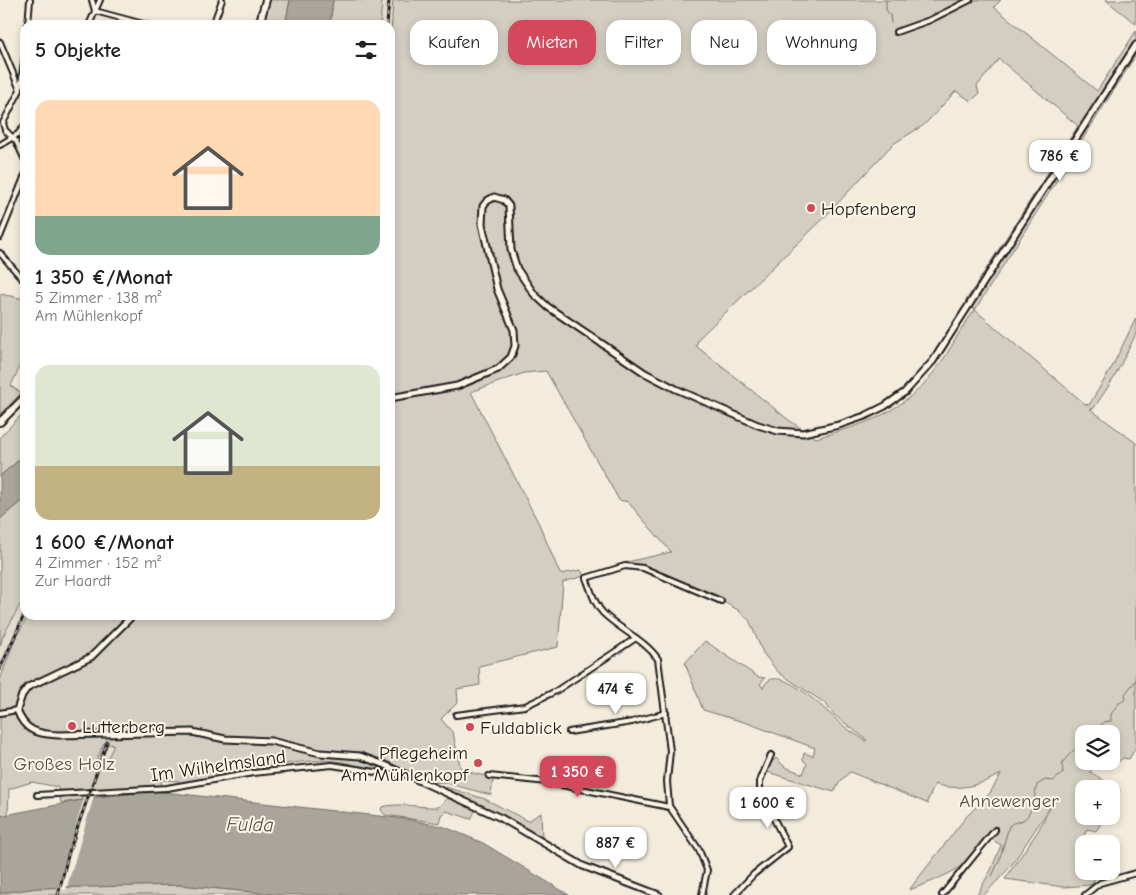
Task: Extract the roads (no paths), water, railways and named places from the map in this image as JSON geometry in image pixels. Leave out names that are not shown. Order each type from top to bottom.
[{"type":"main road","points":[[260,20],[266,0]]},
{"type":"main road","points":[[0,422],[20,401]]},
{"type":"street","points":[[28,20],[30,0]]},
{"type":"street","points":[[92,0],[95,11]]},
{"type":"street","points":[[91,20],[100,0]]},
{"type":"street","points":[[216,20],[222,0]]},
{"type":"street","points":[[896,32],[930,20],[970,0]]},
{"type":"street","points":[[95,11],[128,20]]},
{"type":"street","points":[[0,42],[20,90],[3,123],[5,130],[12,137],[20,151]]},
{"type":"street","points":[[395,397],[457,386],[498,369],[511,357],[515,346],[514,330],[497,289],[482,224],[483,206],[494,197],[504,200],[509,206],[511,250],[518,269],[534,294],[555,312],[646,373],[717,408],[778,431],[803,433],[865,416],[885,406],[905,392],[933,361],[1136,45]]},
{"type":"street","points":[[0,145],[20,131]]},
{"type":"street","points":[[0,237],[20,187]]},
{"type":"street","points":[[0,253],[20,276]]},
{"type":"street","points":[[702,895],[707,870],[699,850],[669,807],[667,781],[670,752],[658,659],[652,650],[603,613],[596,604],[586,578],[625,566],[643,568],[721,601]]},
{"type":"street","points":[[128,620],[91,657],[32,684],[22,695],[17,710],[27,728],[33,732],[47,735],[192,732],[225,739],[271,741],[320,753],[360,756],[501,818],[566,857],[600,873],[658,895]]},
{"type":"street","points":[[456,715],[525,706],[556,691],[636,638]]},
{"type":"street","points":[[2,712],[17,710]]},
{"type":"street","points":[[570,732],[614,726],[666,713]]},
{"type":"street","points":[[734,895],[754,874],[788,847],[760,791],[760,781],[771,755]]},
{"type":"street","name":"Im Wilhelmsland","points":[[37,795],[167,788],[253,773],[332,766],[394,775],[401,773]]},
{"type":"street","points":[[489,776],[547,782],[669,807]]},
{"type":"street","points":[[942,895],[995,830]]},
{"type":"street","points":[[1085,895],[1100,883],[1136,873]]},
{"type":"water","points":[[290,0],[333,0],[331,20],[286,20]]},
{"type":"water","points":[[20,459],[20,502],[0,519],[0,476]]},
{"type":"water","name":"Fulda","points":[[155,791],[406,819],[445,827],[483,843],[569,895],[280,895],[181,885],[37,888],[0,893],[0,816],[98,797]]},
{"type":"waterway","points":[[886,0],[886,10],[890,15],[891,23]]},
{"type":"waterway","points":[[1102,725],[1103,722],[1111,721],[1111,714],[1118,704],[1126,699],[1125,694],[1136,680]]},
{"type":"waterway","points":[[992,876],[999,861],[1009,826],[1026,817],[1033,803],[1037,785],[1045,780],[1053,781],[1063,773],[1062,763],[1075,749]]},
{"type":"railway","points":[[387,20],[389,0]]},
{"type":"railway","points":[[0,669],[22,620]]},
{"type":"railway","points":[[58,895],[69,852],[107,742]]},
{"type":"place","name":"Hopfenberg","points":[[811,208]]},
{"type":"place","name":"Lutterberg","points":[[72,726]]},
{"type":"place","name":"Fuldablick","points":[[470,727]]},
{"type":"place","name":"Pflegeheim Am Mühlenkopf","points":[[478,763]]},
{"type":"park label","name":"Großes Holz","points":[[64,763]]},
{"type":"park label","name":"Ahnewenger","points":[[1009,800]]}]
